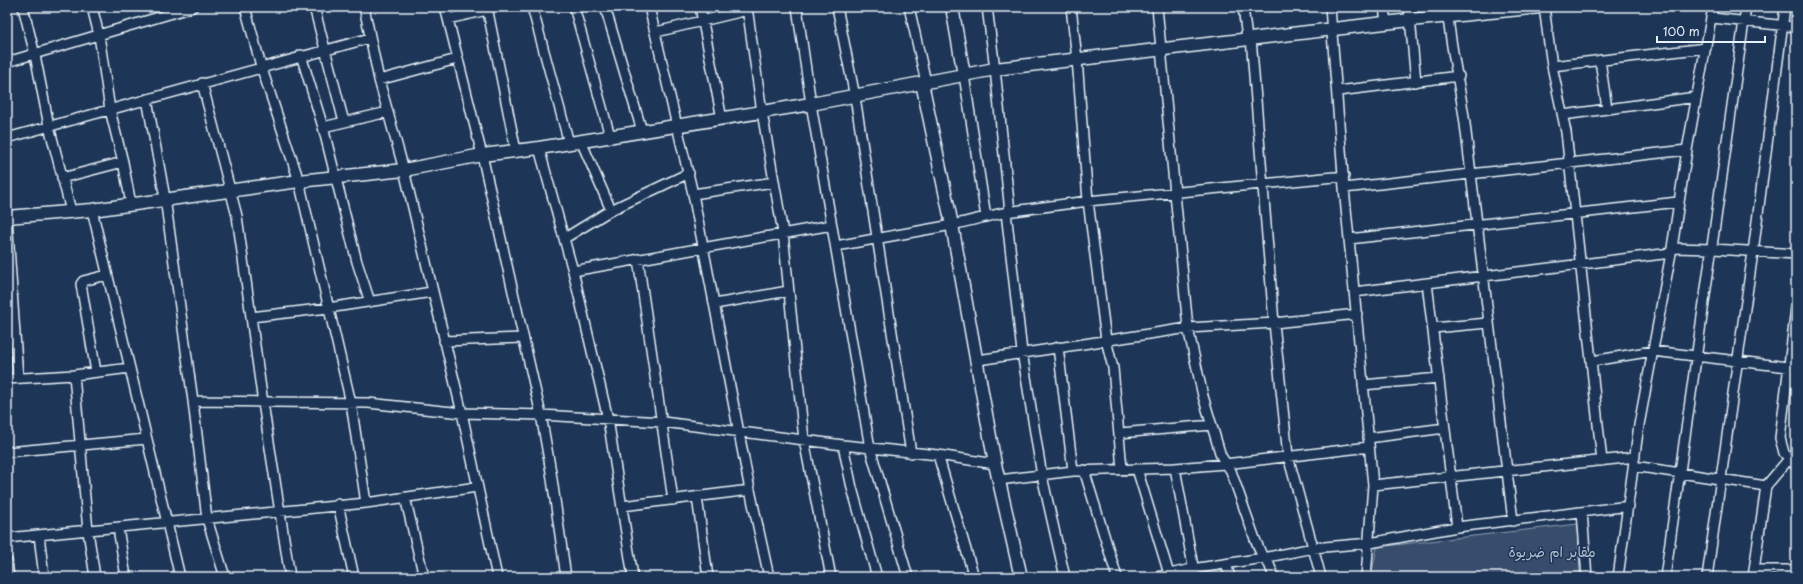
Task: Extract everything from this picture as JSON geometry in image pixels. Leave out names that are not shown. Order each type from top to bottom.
[{"type":"street","points":[[23,7],[35,55],[49,126],[71,211]]},
{"type":"street","points":[[92,7],[99,35],[110,110],[123,162],[131,204]]},
{"type":"street","points":[[7,62],[35,55],[193,7]]},
{"type":"street","points":[[245,7],[261,66],[299,181],[351,403],[366,502]]},
{"type":"street","points":[[314,7],[344,122]]},
{"type":"street","points":[[364,7],[379,80],[404,170],[462,413],[497,577]]},
{"type":"street","points":[[445,7],[482,155],[540,415],[566,577]]},
{"type":"street","points":[[532,7],[575,142],[611,210]]},
{"type":"street","points":[[574,7],[610,136]]},
{"type":"street","points":[[605,7],[642,131]]},
{"type":"street","points":[[650,7],[694,194],[750,490],[769,577]]},
{"type":"street","points":[[700,7],[722,119]]},
{"type":"street","points":[[797,7],[811,104],[870,448],[908,577]]},
{"type":"street","points":[[837,7],[855,97],[879,240],[911,453]]},
{"type":"street","points":[[909,7],[978,360],[995,464],[1021,577]]},
{"type":"street","points":[[952,7],[986,217]]},
{"type":"street","points":[[987,7],[995,69],[1022,352],[1042,476],[1065,577]]},
{"type":"street","points":[[1071,7],[1077,59],[1088,201],[1106,340],[1111,358],[1120,432],[1122,469]]},
{"type":"street","points":[[1157,7],[1188,328],[1212,425],[1225,464],[1231,471],[1263,558],[1269,564],[1274,577]]},
{"type":"street","points":[[1243,7],[1249,39],[1263,184],[1274,323],[1288,456],[1321,577]]},
{"type":"street","points":[[1330,7],[1338,91],[1344,188],[1373,485],[1370,543],[1366,577]]},
{"type":"street","points":[[1384,7],[1386,23]]},
{"type":"street","points":[[1409,7],[1416,82]]},
{"type":"street","points":[[18,378],[7,218],[92,210],[165,198],[299,181],[404,170],[482,155],[539,148],[855,97],[995,69],[1410,20],[1448,12],[1540,7]]},
{"type":"street","points":[[1544,7],[1552,66],[1563,115],[1570,163],[1602,461]]},
{"type":"street","points":[[1618,577],[1635,462],[1638,425],[1672,251],[1686,150],[1713,7]]},
{"type":"street","points":[[1665,577],[1713,248],[1746,7]]},
{"type":"street","points":[[1707,577],[1753,252],[1785,7]]},
{"type":"street","points":[[448,19],[487,8],[516,150]]},
{"type":"street","points":[[656,32],[747,9],[762,112],[783,233],[804,440],[831,577]]},
{"type":"street","points":[[1448,12],[1450,36],[1459,76],[1513,521]]},
{"type":"street","points":[[1712,18],[1796,27]]},
{"type":"street","points":[[7,138],[261,66],[370,38]]},
{"type":"street","points":[[1552,66],[1706,48]]},
{"type":"street","points":[[301,56],[323,127],[337,177],[357,262],[370,302]]},
{"type":"street","points":[[379,80],[458,59]]},
{"type":"street","points":[[1600,60],[1607,109]]},
{"type":"street","points":[[1338,91],[1459,76]]},
{"type":"street","points":[[202,83],[232,190],[237,216],[279,511],[290,577]]},
{"type":"street","points":[[1563,115],[1696,97]]},
{"type":"street","points":[[147,99],[165,198],[193,401],[207,519],[225,577]]},
{"type":"street","points":[[323,127],[388,112]]},
{"type":"street","points":[[539,148],[565,238],[608,419],[633,577]]},
{"type":"street","points":[[1344,188],[1686,150]]},
{"type":"street","points":[[62,178],[123,162]]},
{"type":"street","points":[[565,238],[611,210],[689,173]]},
{"type":"street","points":[[836,246],[879,240],[1008,212],[1088,201],[1344,176]]},
{"type":"street","points":[[694,194],[774,182]]},
{"type":"street","points":[[1349,239],[1575,215],[1678,202]]},
{"type":"street","points":[[92,210],[180,577]]},
{"type":"street","points":[[573,271],[832,225]]},
{"type":"street","points":[[1354,292],[1672,251],[1713,248],[1796,254]]},
{"type":"street","points":[[638,259],[663,422],[673,500]]},
{"type":"street","points":[[96,372],[81,284],[83,281],[107,275]]},
{"type":"street","points":[[1427,283],[1457,527]]},
{"type":"street","points":[[714,304],[788,291]]},
{"type":"street","points":[[251,317],[328,308],[432,292]]},
{"type":"street","points":[[1796,308],[1780,438],[1780,446],[1788,460],[1796,466]]},
{"type":"street","points":[[978,360],[1022,352],[1188,328],[1274,323],[1357,314]]},
{"type":"street","points":[[1433,328],[1488,323]]},
{"type":"street","points":[[444,341],[522,338]]},
{"type":"street","points":[[1058,347],[1073,471]]},
{"type":"street","points":[[1592,361],[1653,351],[1788,367]]},
{"type":"street","points":[[1788,367],[1793,381],[1796,383]]},
{"type":"street","points":[[7,379],[74,375],[130,368]]},
{"type":"street","points":[[74,375],[88,531],[95,577]]},
{"type":"street","points":[[1363,385],[1439,378]]},
{"type":"street","points":[[193,401],[351,403],[462,413],[540,415],[663,422],[843,445],[938,455],[995,464]]},
{"type":"street","points":[[1120,432],[1212,425]]},
{"type":"street","points":[[999,480],[1084,470],[1175,468],[1225,464],[1369,443],[1445,428]]},
{"type":"street","points":[[7,452],[146,439]]},
{"type":"street","points":[[843,445],[852,488],[877,577]]},
{"type":"street","points":[[938,455],[974,577]]},
{"type":"street","points":[[1788,460],[1766,486],[1753,573],[1794,572]]},
{"type":"street","points":[[1373,485],[1602,461],[1635,462],[1679,473],[1766,486]]},
{"type":"street","points":[[1175,468],[1194,573]]},
{"type":"street","points":[[1137,469],[1170,574]]},
{"type":"street","points":[[1084,470],[1117,577]]},
{"type":"street","points":[[7,538],[366,502],[477,487]]},
{"type":"street","points":[[622,506],[750,490]]},
{"type":"street","points":[[405,497],[424,577]]},
{"type":"street","points":[[697,497],[708,577]]},
{"type":"street","points":[[338,504],[354,577]]},
{"type":"street","points":[[1156,577],[1170,574],[1194,573],[1226,564],[1313,548],[1370,543],[1457,527],[1629,506]]},
{"type":"street","points":[[1582,512],[1587,577]]},
{"type":"street","points":[[118,528],[126,577]]},
{"type":"street","points":[[39,535],[44,577]]},
{"type":"street","points":[[7,562],[9,577]]},
{"type":"street","points":[[1226,564],[1230,577]]},
{"type":"green space","name":"مقابر ام ضريوة","points":[[1578,524],[1580,577],[1371,577],[1377,547]]}]
